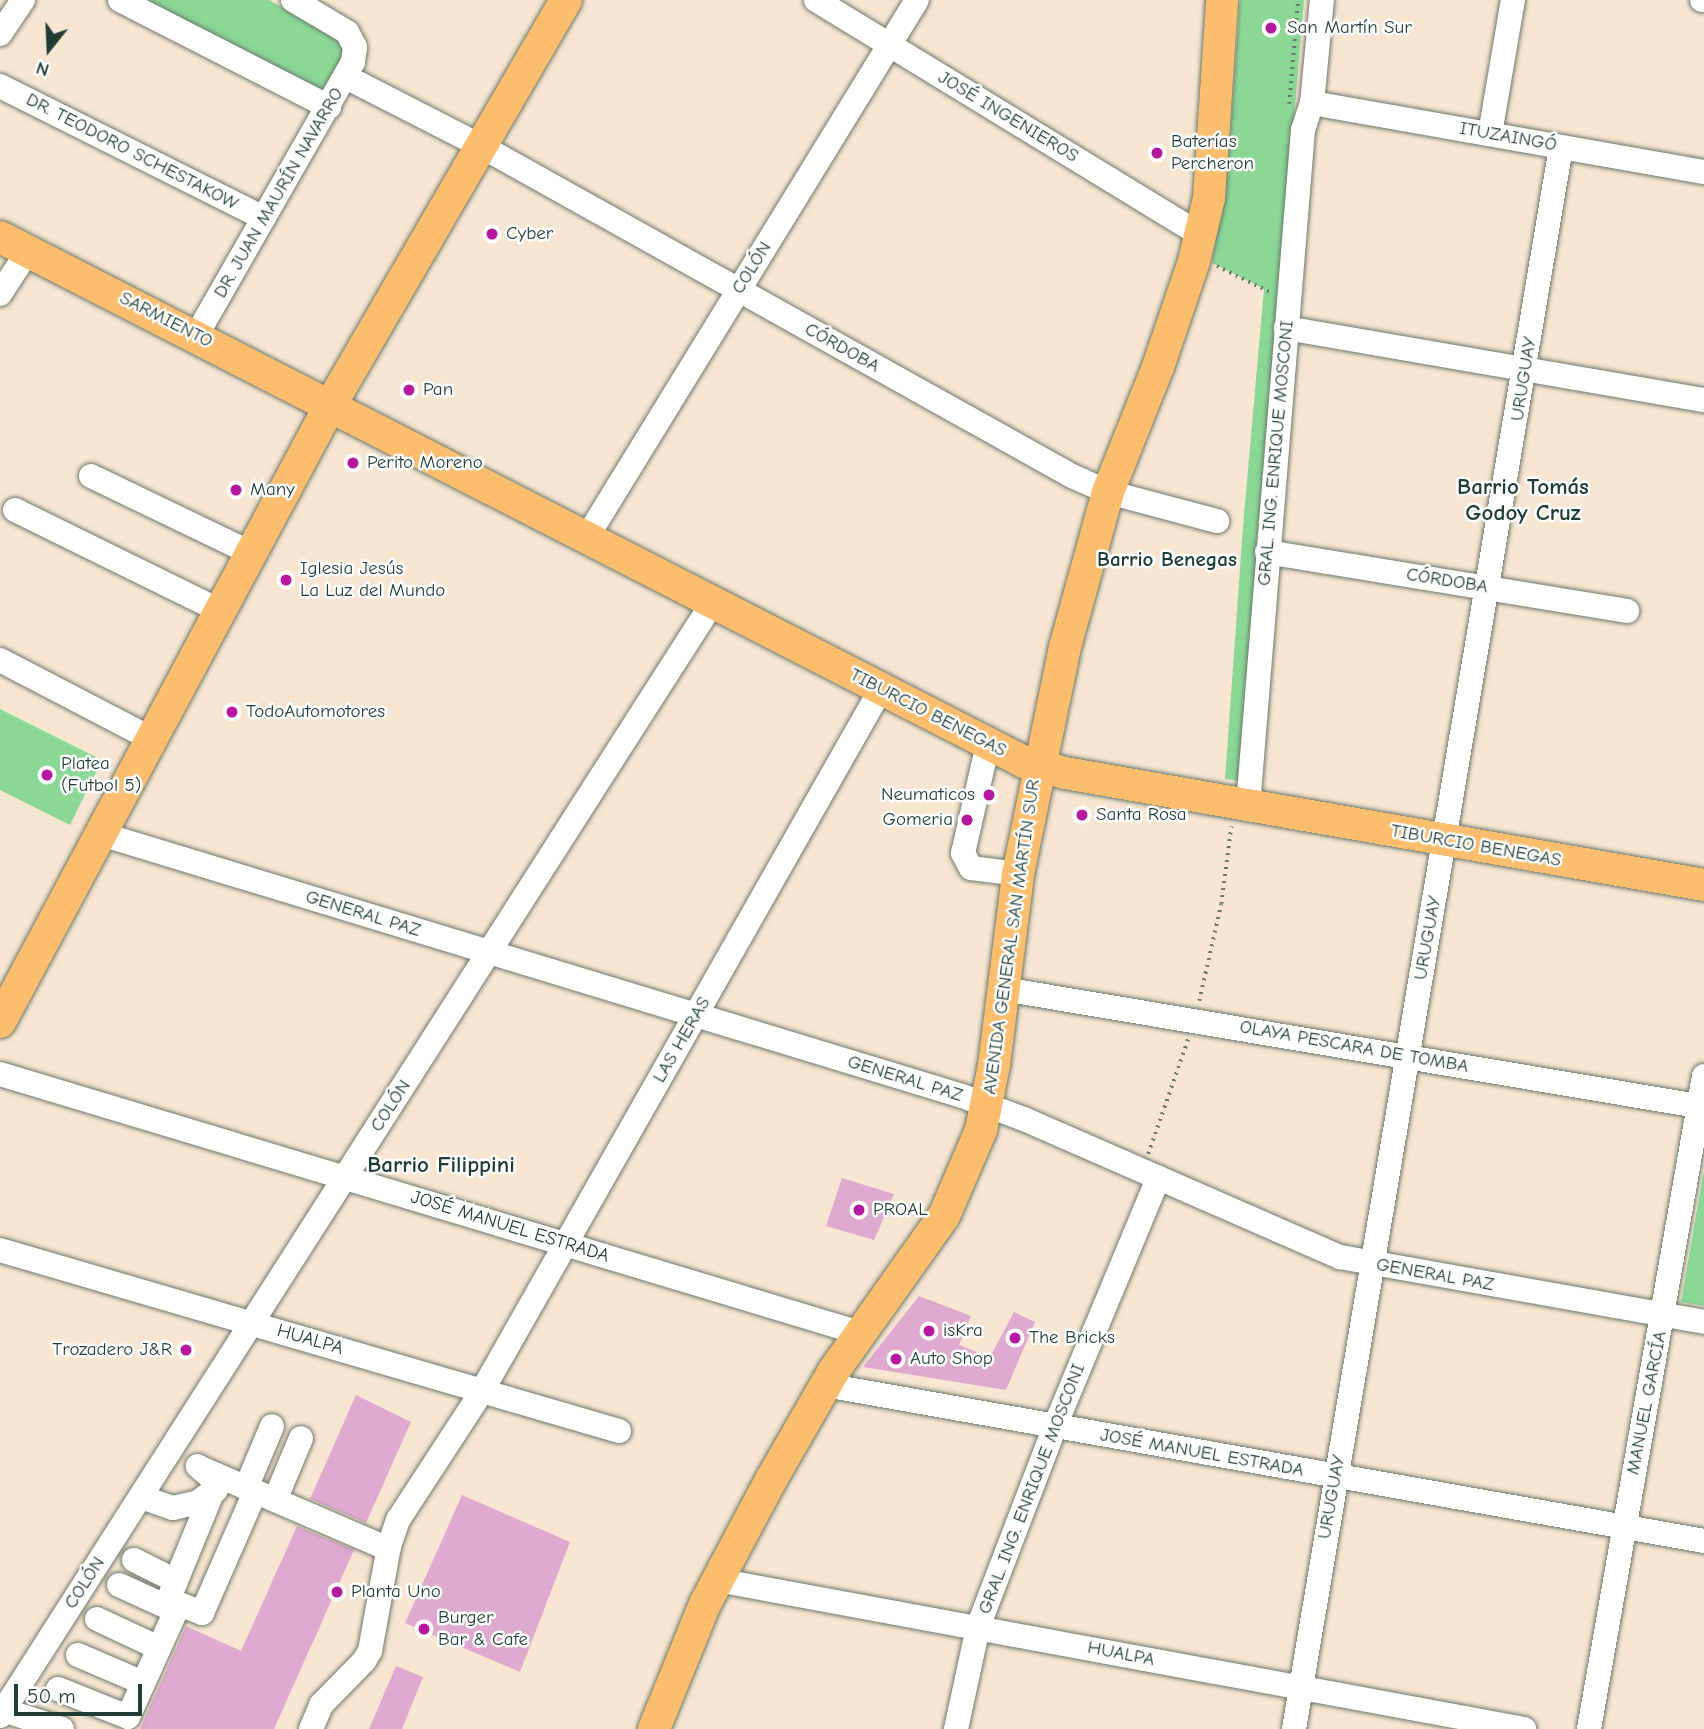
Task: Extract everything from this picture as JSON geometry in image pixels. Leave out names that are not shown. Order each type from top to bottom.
[{"type":"main road","points":[[0,1022],[331,404],[479,145],[566,0]]},
{"type":"main road","name":"AVENIDA GENERAL SAN MARTÍN SUR","points":[[654,1729],[717,1580],[825,1385],[944,1216],[966,1170],[987,1105],[1018,874],[1038,766],[1065,647],[1108,492],[1158,367],[1209,198],[1222,0]]},
{"type":"main road","name":"SARMIENTO","points":[[0,237],[331,404]]},
{"type":"main road","name":"TIBURCIO BENEGAS","points":[[331,404],[988,744],[1038,766],[1248,806],[1704,885]]},
{"type":"street","points":[[0,34],[23,0]]},
{"type":"street","points":[[120,0],[329,107]]},
{"type":"street","name":"DR. JUAN MAURÍN NAVARRO","points":[[196,336],[346,77],[355,47],[351,37],[341,27],[293,0]]},
{"type":"street","name":"JOSÉ INGENIEROS","points":[[816,0],[1200,234]]},
{"type":"street","name":"COLÓN","points":[[587,537],[917,0]]},
{"type":"street","name":"GRAL. ING. ENRIQUE MOSCONI","points":[[1248,806],[1303,130],[1312,103],[1322,0]]},
{"type":"street","points":[[1490,134],[1513,0]]},
{"type":"street","name":"CÓRDOBA","points":[[346,77],[479,145],[1072,476],[1108,492],[1217,521]]},
{"type":"street","name":"DR. TEODORO SCHESTAKOW","points":[[0,86],[264,218]]},
{"type":"street","name":"ITUZAINGÓ","points":[[1312,103],[1704,172]]},
{"type":"street","name":"URUGUAY","points":[[1294,1729],[1489,587],[1561,146]]},
{"type":"street","points":[[0,294],[28,251]]},
{"type":"street","points":[[1286,328],[1704,400]]},
{"type":"street","points":[[91,476],[251,553]]},
{"type":"street","points":[[15,510],[220,611]]},
{"type":"street","name":"CÓRDOBA","points":[[1267,552],[1627,611]]},
{"type":"street","name":"COLÓN","points":[[1,1711],[141,1497],[713,602]]},
{"type":"street","points":[[0,660],[152,739]]},
{"type":"street","name":"LAS HERAS","points":[[311,1729],[321,1705],[364,1661],[370,1651],[389,1549],[398,1520],[482,1391],[881,689]]},
{"type":"street","points":[[988,744],[962,853],[971,869],[1018,874]]},
{"type":"street","name":"GENERAL PAZ","points":[[102,834],[987,1105],[1340,1257],[1704,1322]]},
{"type":"street","name":"OLAYA PESCARA DE TOMBA","points":[[1003,989],[1701,1106]]},
{"type":"street","name":"JOSÉ MANUEL ESTRADA","points":[[0,1074],[860,1333]]},
{"type":"street","name":"MANUEL GARCÍA","points":[[1589,1729],[1701,1106],[1704,1076]]},
{"type":"street","name":"GRAL. ING. ENRIQUE MOSCONI","points":[[956,1729],[978,1627],[1055,1426],[1158,1178]]},
{"type":"street","name":"HUALPA","points":[[0,1250],[620,1431]]},
{"type":"street","name":"JOSÉ MANUEL ESTRADA","points":[[825,1385],[1335,1478],[1704,1541]]},
{"type":"street","points":[[171,1609],[179,1604],[202,1613],[253,1491],[272,1426]]},
{"type":"street","points":[[253,1491],[302,1438]]},
{"type":"street","points":[[169,1452],[208,1480],[253,1491],[389,1549]]},
{"type":"street","points":[[141,1497],[173,1508],[198,1502],[208,1480]]},
{"type":"street","points":[[58,1689],[128,1717],[159,1648],[176,1581],[208,1480]]},
{"type":"street","points":[[134,1560],[176,1581]]},
{"type":"street","name":"HUALPA","points":[[717,1580],[1524,1729]]},
{"type":"street","points":[[119,1585],[171,1609]]},
{"type":"street","points":[[97,1619],[159,1648]]},
{"type":"street","points":[[78,1655],[143,1684]]},
{"type":"street","points":[[1,1711],[62,1729]]},
{"type":"path","points":[[1212,263],[1254,286],[1276,294]]},
{"type":"green space","points":[[144,0],[269,0],[336,37],[345,54],[326,88],[318,89]]},
{"type":"green space","points":[[1240,0],[1304,0],[1238,781],[1225,779],[1243,526],[1264,289],[1212,263],[1228,168]]},
{"type":"green space","name":"Platea (Futbol 5)","points":[[0,709],[102,760],[70,825],[0,790]]},
{"type":"green space","points":[[1704,1170],[1704,1306],[1681,1302]]},
{"type":"building","name":"PROAL","points":[[842,1178],[894,1194],[874,1240],[826,1226]]},
{"type":"building","points":[[919,1296],[971,1316],[959,1345],[990,1357],[1014,1312],[1035,1322],[1006,1390],[863,1367]]},
{"type":"building","points":[[356,1395],[411,1422],[366,1523],[310,1499]]},
{"type":"building","points":[[462,1495],[570,1542],[520,1672],[405,1623]]},
{"type":"building","points":[[297,1526],[354,1550],[274,1729],[140,1729],[186,1626],[241,1651]]},
{"type":"building","points":[[396,1666],[423,1677],[402,1729],[369,1729]]},
{"type":"place","name":"San Martín Sur","points":[[1271,28]]},
{"type":"place","name":"Baterías Percheron","points":[[1157,153]]},
{"type":"place","name":"Cyber","points":[[492,234]]},
{"type":"place","name":"Pan","points":[[409,390]]},
{"type":"place","name":"Perito Moreno","points":[[353,463]]},
{"type":"place","name":"Many","points":[[236,490]]},
{"type":"place","name":"Iglesia Jesús La Luz del Mundo","points":[[286,580]]},
{"type":"place","name":"TodoAutomotores","points":[[232,712]]},
{"type":"place","name":"Platea (Futbol 5)","points":[[47,775]]},
{"type":"place","name":"Neumaticos","points":[[989,795]]},
{"type":"place","name":"Santa Rosa","points":[[1082,815]]},
{"type":"place","name":"Gomeria","points":[[967,820]]},
{"type":"place","name":"PROAL","points":[[859,1210]]},
{"type":"place","name":"isKra","points":[[929,1331]]},
{"type":"place","name":"The Bricks","points":[[1015,1338]]},
{"type":"place","name":"Trozadero J&R","points":[[186,1350]]},
{"type":"place","name":"Auto Shop","points":[[896,1359]]},
{"type":"place","name":"Planta Uno","points":[[337,1592]]},
{"type":"place","name":"Burger Bar & Cafe","points":[[424,1629]]},
{"type":"district","name":"Barrio Tomás Godoy Cruz","points":[[1523,500]]},
{"type":"district","name":"Barrio Benegas","points":[[1167,559]]},
{"type":"district","name":"Barrio Filippini","points":[[441,1165]]}]
